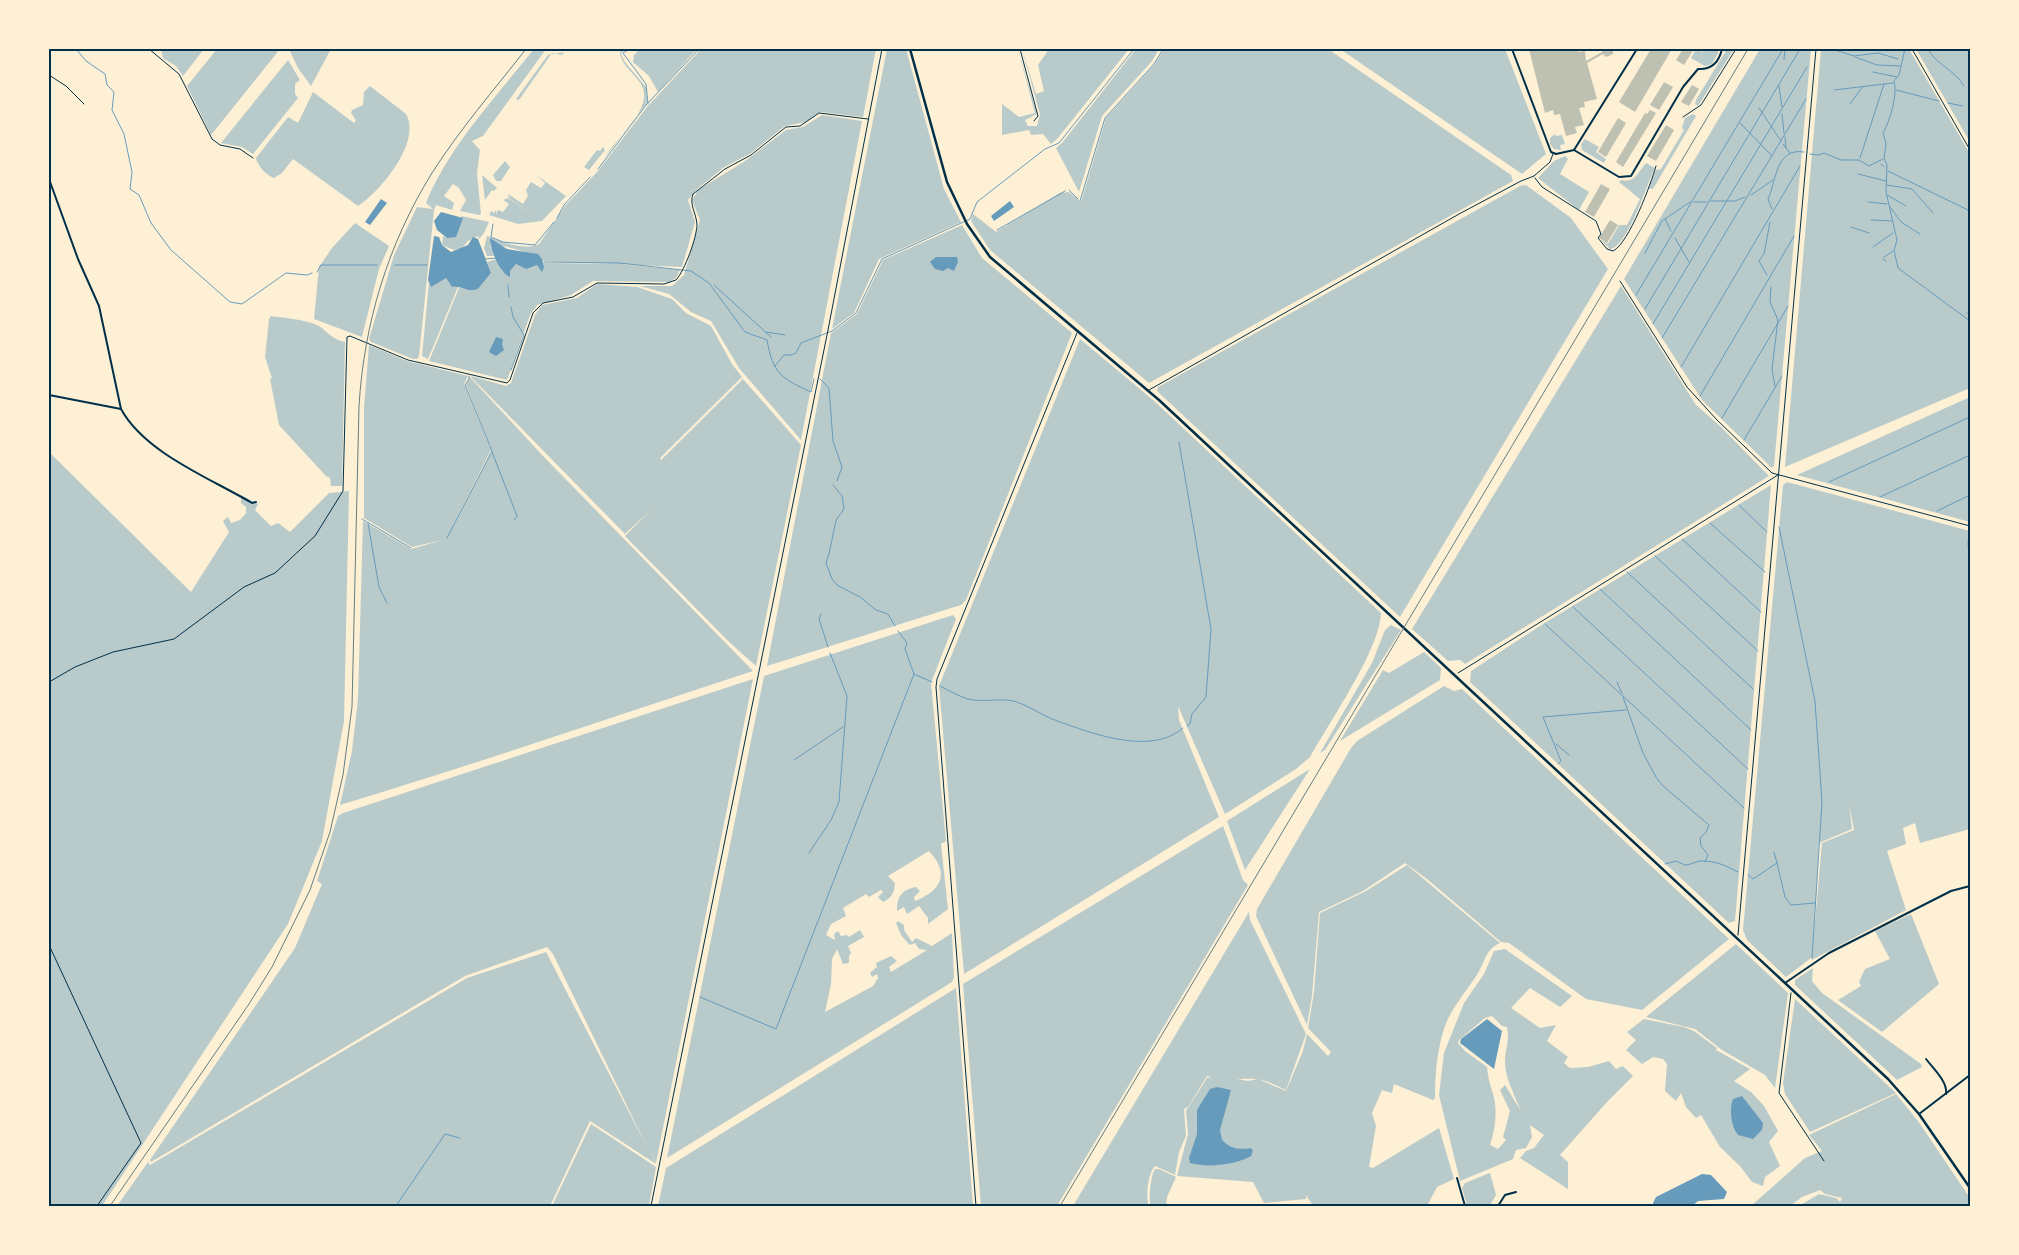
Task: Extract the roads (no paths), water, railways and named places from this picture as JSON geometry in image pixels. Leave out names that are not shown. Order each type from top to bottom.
[{"type":"main road","points":[[910,49],[947,182],[967,224],[990,257],[1148,390],[1893,1084],[1919,1114],[1970,1188]]},
{"type":"street","points":[[1512,49],[1554,154],[1574,150],[1619,177],[1628,177],[1683,87],[1698,70],[1707,70],[1713,66],[1722,49]]},
{"type":"street","points":[[1574,150],[1637,49]]},
{"type":"street","points":[[49,179],[78,259],[99,306],[121,409],[131,424],[161,450],[252,503],[256,502]]},
{"type":"street","points":[[49,395],[121,409]]},
{"type":"street","points":[[1785,983],[1829,953],[1951,891],[1970,886]]},
{"type":"street","points":[[1926,1059],[1947,1089],[1946,1094]]},
{"type":"street","points":[[1919,1114],[1970,1076]]},
{"type":"street","points":[[1457,1178],[1465,1206]]},
{"type":"street","points":[[1498,1206],[1503,1196],[1516,1192]]},
{"type":"lane","points":[[1020,49],[1038,116],[1034,121]]},
{"type":"lane","points":[[1148,390],[1159,382],[1452,218],[1534,176],[1552,160],[1554,154]]},
{"type":"water","points":[[381,199],[387,203],[370,225],[365,222]]},
{"type":"water","points":[[1010,201],[1014,207],[994,221],[991,216]]},
{"type":"water","points":[[441,212],[463,218],[456,237],[447,238],[437,230],[434,221]]},
{"type":"water","points":[[434,236],[439,237],[442,245],[451,252],[468,245],[473,237],[478,239],[491,273],[478,289],[471,290],[452,287],[446,278],[431,287],[428,280]]},
{"type":"water","points":[[490,238],[507,249],[538,254],[542,259],[544,267],[542,272],[537,265],[526,269],[516,264],[510,271],[510,277],[506,275],[496,260]]},
{"type":"water","points":[[936,257],[957,257],[958,262],[954,271],[948,268],[943,271],[935,269],[930,262]]},
{"type":"water","points":[[496,337],[503,339],[502,345],[504,350],[496,356],[489,352]]},
{"type":"water","points":[[1487,1019],[1502,1031],[1494,1069],[1460,1043],[1461,1039]]},
{"type":"water","points":[[1217,1087],[1231,1090],[1220,1130],[1222,1140],[1232,1147],[1239,1149],[1251,1148],[1253,1151],[1251,1156],[1245,1159],[1229,1163],[1197,1165],[1190,1163],[1189,1158],[1197,1134],[1197,1110],[1210,1089]]},
{"type":"water","points":[[1742,1096],[1763,1123],[1762,1130],[1753,1139],[1738,1135],[1732,1123],[1731,1108],[1733,1099]]},
{"type":"water","points":[[1702,1174],[1711,1175],[1727,1192],[1724,1199],[1698,1201],[1692,1206],[1654,1206],[1653,1203],[1656,1197]]},
{"type":"waterway","points":[[76,49],[86,61],[105,74],[107,85],[114,92],[112,110],[124,134],[132,172],[130,189],[139,195],[151,223],[171,250],[230,302],[242,304],[286,273],[307,275],[312,273]]},
{"type":"waterway","points":[[630,49],[623,53],[646,84],[648,104]]},
{"type":"waterway","points":[[598,169],[646,105],[699,49]]},
{"type":"waterway","points":[[775,366],[784,355],[796,353],[801,343],[832,331],[856,313],[882,259],[970,219],[977,202],[1045,149],[1059,143],[1134,49]]},
{"type":"waterway","points":[[1080,201],[1105,118],[1154,64],[1163,49]]},
{"type":"waterway","points":[[1636,295],[1783,49]]},
{"type":"waterway","points":[[1784,59],[1785,49]]},
{"type":"waterway","points":[[1645,309],[1800,49]]},
{"type":"waterway","points":[[1832,49],[1854,56],[1878,53],[1898,59]]},
{"type":"waterway","points":[[1898,49],[1904,51]]},
{"type":"waterway","points":[[1905,49],[1899,75],[1894,81],[1893,107],[1883,133],[1886,144],[1884,158],[1887,165],[1886,192],[1897,240],[1894,250],[1898,268],[1970,321]]},
{"type":"waterway","points":[[1928,49],[1931,55],[1956,76],[1964,86]]},
{"type":"waterway","points":[[1855,57],[1877,65],[1901,66]]},
{"type":"waterway","points":[[1653,324],[1807,67]]},
{"type":"waterway","points":[[1873,72],[1897,77]]},
{"type":"waterway","points":[[1834,90],[1893,83]]},
{"type":"waterway","points":[[1860,158],[1884,84]]},
{"type":"waterway","points":[[1779,86],[1782,107]]},
{"type":"waterway","points":[[1850,104],[1863,86]]},
{"type":"waterway","points":[[1896,90],[1939,101]]},
{"type":"waterway","points":[[1662,338],[1806,99]]},
{"type":"waterway","points":[[1948,103],[1963,106]]},
{"type":"waterway","points":[[1759,108],[1781,141]]},
{"type":"waterway","points":[[1782,114],[1784,133]]},
{"type":"waterway","points":[[1740,123],[1772,156]]},
{"type":"waterway","points":[[1785,137],[1786,148]]},
{"type":"waterway","points":[[1783,144],[1790,153]]},
{"type":"waterway","points":[[1772,209],[1768,199],[1782,160],[1794,152],[1804,152]]},
{"type":"waterway","points":[[1810,154],[1818,155],[1824,153],[1841,160],[1859,160],[1869,166],[1883,159]]},
{"type":"waterway","points":[[1881,164],[1884,167]]},
{"type":"waterway","points":[[1681,367],[1800,166]]},
{"type":"waterway","points":[[1888,171],[1970,211]]},
{"type":"waterway","points":[[1858,174],[1886,181]]},
{"type":"waterway","points":[[557,218],[564,205],[590,177]]},
{"type":"waterway","points":[[1751,195],[1773,180]]},
{"type":"waterway","points":[[1887,185],[1912,189],[1933,213]]},
{"type":"waterway","points":[[1069,190],[1078,199]]},
{"type":"waterway","points":[[997,230],[1065,191]]},
{"type":"waterway","points":[[1887,195],[1906,206]]},
{"type":"waterway","points":[[1711,201],[1735,201],[1745,197]]},
{"type":"waterway","points":[[1645,253],[1662,221],[1690,202]]},
{"type":"waterway","points":[[1694,202],[1707,202]]},
{"type":"waterway","points":[[1868,202],[1887,204]]},
{"type":"waterway","points":[[1890,207],[1901,222],[1920,234]]},
{"type":"waterway","points":[[1665,219],[1671,231]]},
{"type":"waterway","points":[[1871,220],[1893,221]]},
{"type":"waterway","points":[[493,224],[491,237],[503,242],[535,245],[554,222]]},
{"type":"waterway","points":[[1767,275],[1759,261],[1764,254],[1770,222]]},
{"type":"waterway","points":[[1851,227],[1869,233]]},
{"type":"waterway","points":[[1873,247],[1893,233]]},
{"type":"waterway","points":[[1700,396],[1794,236]]},
{"type":"waterway","points":[[1675,238],[1689,262]]},
{"type":"waterway","points":[[1884,257],[1893,251]]},
{"type":"waterway","points":[[484,259],[498,258]]},
{"type":"waterway","points":[[544,262],[620,263],[691,271],[709,283],[745,332],[767,340],[772,360],[785,378],[811,392],[814,379]]},
{"type":"waterway","points":[[317,272],[321,265],[377,265]]},
{"type":"waterway","points":[[395,265],[427,265]]},
{"type":"waterway","points":[[508,285],[509,297]]},
{"type":"waterway","points":[[714,285],[771,337]]},
{"type":"waterway","points":[[1771,287],[1770,302],[1778,320],[1772,369],[1775,387]]},
{"type":"waterway","points":[[1722,418],[1788,306]]},
{"type":"waterway","points":[[511,307],[513,317],[524,335],[511,370]]},
{"type":"waterway","points":[[766,332],[785,335]]},
{"type":"waterway","points":[[447,538],[492,451],[465,385],[469,376]]},
{"type":"waterway","points":[[1744,440],[1782,376]]},
{"type":"waterway","points":[[820,379],[829,388],[833,441],[842,467],[837,481]]},
{"type":"waterway","points":[[1829,482],[1970,417]]},
{"type":"waterway","points":[[1179,442],[1211,629],[1206,697],[1192,714],[1190,724],[1187,726]]},
{"type":"waterway","points":[[492,452],[517,516],[514,520]]},
{"type":"waterway","points":[[1880,497],[1970,455]]},
{"type":"waterway","points":[[833,485],[842,496],[844,508],[836,521],[826,563],[832,579],[837,585],[860,597],[876,610],[888,614],[895,626]]},
{"type":"waterway","points":[[1937,511],[1970,495]]},
{"type":"waterway","points":[[1739,505],[1767,532]]},
{"type":"waterway","points":[[362,519],[411,548]]},
{"type":"waterway","points":[[368,523],[379,587],[387,603]]},
{"type":"waterway","points":[[1710,523],[1765,572]]},
{"type":"waterway","points":[[1779,527],[1815,701],[1822,802],[1812,958]]},
{"type":"waterway","points":[[1970,536],[1968,542],[1970,572]]},
{"type":"waterway","points":[[1682,539],[1761,612]]},
{"type":"waterway","points":[[1655,556],[1758,651]]},
{"type":"waterway","points":[[1627,572],[1753,689]]},
{"type":"waterway","points":[[1600,589],[1751,730]]},
{"type":"waterway","points":[[1573,607],[1748,769]]},
{"type":"waterway","points":[[821,614],[819,619],[828,647]]},
{"type":"waterway","points":[[1545,624],[1744,808]]},
{"type":"waterway","points":[[898,631],[907,643],[905,649],[914,674],[932,682]]},
{"type":"waterway","points":[[809,853],[831,820],[839,802],[847,696],[830,653]]},
{"type":"waterway","points":[[700,997],[776,1029],[914,674]]},
{"type":"waterway","points":[[1617,682],[1622,693]]},
{"type":"waterway","points":[[940,686],[968,699],[1017,702],[1052,719],[1083,730],[1119,739],[1154,741],[1169,736],[1183,728]]},
{"type":"waterway","points":[[1623,697],[1643,753],[1656,777],[1663,786],[1709,825],[1706,832],[1700,838],[1701,846],[1708,855],[1705,862]]},
{"type":"waterway","points":[[1558,764],[1561,761],[1543,717],[1626,710]]},
{"type":"waterway","points":[[794,760],[843,727]]},
{"type":"waterway","points":[[1556,744],[1569,755]]},
{"type":"waterway","points":[[1774,852],[1777,863]]},
{"type":"waterway","points":[[1665,864],[1676,861],[1685,865],[1700,861],[1711,862],[1724,865],[1738,872]]},
{"type":"waterway","points":[[1748,875],[1753,879],[1777,863],[1785,897],[1791,905],[1815,903]]},
{"type":"waterway","points":[[396,1206],[445,1134],[460,1138]]},
{"type":"railway","points":[[110,1206],[249,1004],[272,967],[310,890],[330,832],[343,775],[352,707],[359,406],[366,345],[373,315],[391,256],[416,200],[432,173],[466,125],[526,49]]},
{"type":"railway","points":[[1060,1206],[1748,49]]}]
